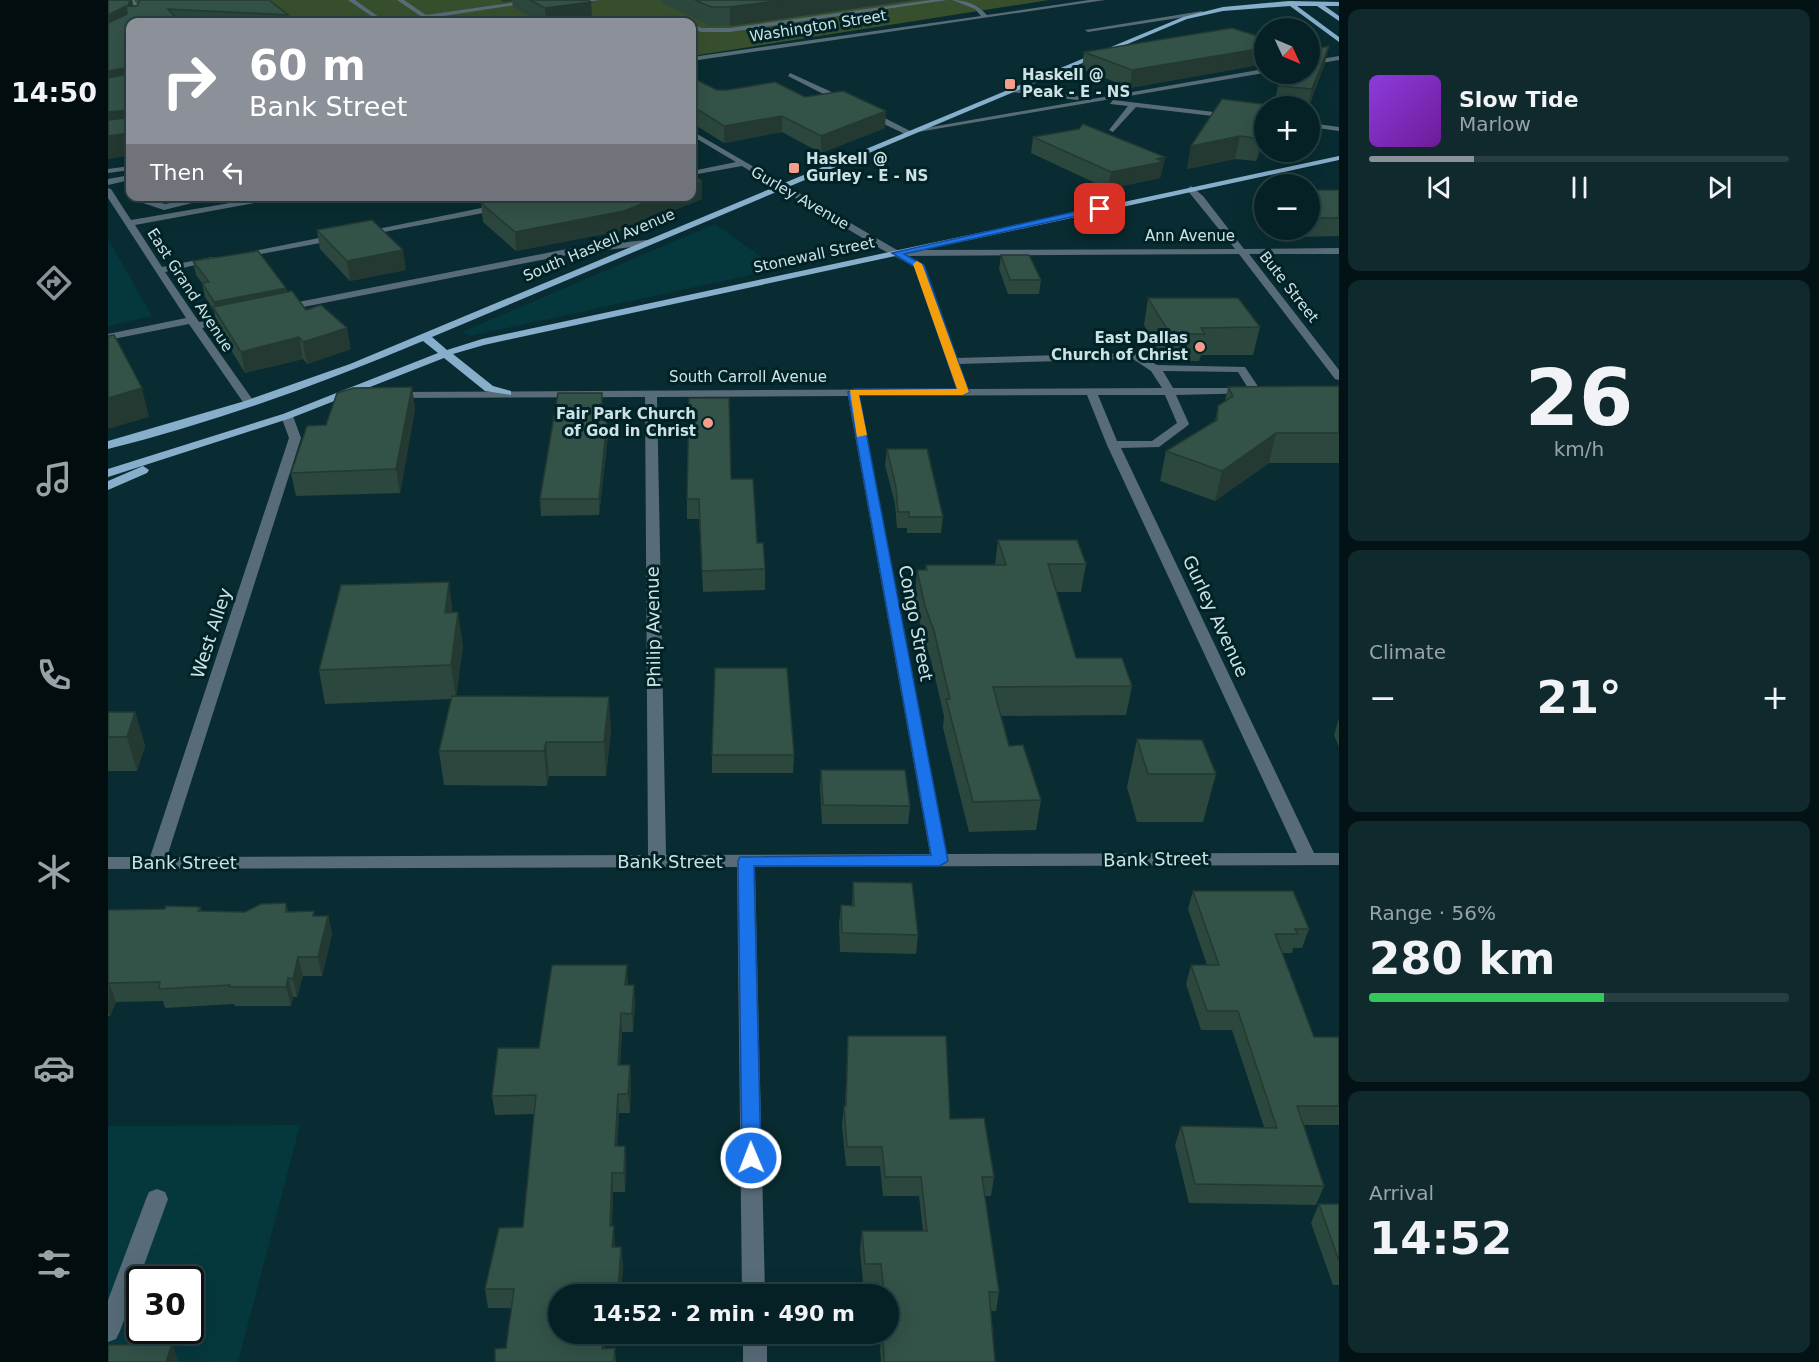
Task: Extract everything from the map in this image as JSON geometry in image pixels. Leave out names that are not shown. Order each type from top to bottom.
[{"type":"main road","points":[[1205,12],[1241,0]]},
{"type":"main road","points":[[1284,0],[1339,40]]},
{"type":"main road","points":[[1312,0],[1339,19]]},
{"type":"main road","name":"South Haskell Avenue","points":[[108,447],[249,403],[354,366],[914,131],[1205,12],[1292,4],[1339,4]]},
{"type":"main road","name":"Stonewall Street","points":[[338,396],[447,352],[482,342],[1339,158]]},
{"type":"main road","points":[[424,336],[447,352],[489,389],[507,393]]},
{"type":"main road","points":[[108,473],[287,416],[338,396]]},
{"type":"main road","points":[[108,486],[209,441]]},
{"type":"street","points":[[131,0],[140,12],[138,18]]},
{"type":"street","points":[[351,0],[377,18]]},
{"type":"street","points":[[400,0],[425,17],[543,0]]},
{"type":"street","points":[[565,0],[571,3],[596,0]]},
{"type":"street","points":[[696,28],[730,30],[944,0]]},
{"type":"street","points":[[955,0],[977,8],[984,15]]},
{"type":"street","name":"Washington Street","points":[[984,15],[996,9],[1056,0]]},
{"type":"street","name":"Washington Street","points":[[696,58],[984,15],[1102,0]]},
{"type":"street","points":[[1088,30],[1205,12]]},
{"type":"street","points":[[1320,61],[1339,58]]},
{"type":"street","points":[[860,109],[914,131],[1254,73]]},
{"type":"street","points":[[790,75],[850,104]]},
{"type":"street","points":[[1014,90],[1254,119]]},
{"type":"street","points":[[1113,130],[1134,104]]},
{"type":"street","points":[[1320,126],[1339,129]]},
{"type":"street","name":"Gurley Avenue","points":[[696,136],[741,164],[919,265],[963,392]]},
{"type":"street","points":[[108,163],[126,161]]},
{"type":"street","points":[[696,171],[741,164]]},
{"type":"street","points":[[108,171],[126,169]]},
{"type":"street","points":[[108,182],[126,179]]},
{"type":"street","name":"Bute Street","points":[[1191,189],[1339,377]]},
{"type":"street","name":"East Grand Avenue","points":[[108,191],[126,198]]},
{"type":"street","points":[[135,202],[164,207],[199,201]]},
{"type":"street","points":[[129,223],[259,201]]},
{"type":"street","name":"East Grand Avenue","points":[[135,202],[129,223],[249,403]]},
{"type":"street","points":[[230,257],[513,205]]},
{"type":"street","points":[[275,310],[572,251],[646,243]]},
{"type":"street","name":"Ann Avenue","points":[[896,253],[1339,251]]},
{"type":"street","points":[[159,270],[218,259]]},
{"type":"street","points":[[108,337],[252,315]]},
{"type":"street","points":[[952,361],[1135,356],[1151,363],[1165,379],[1184,424],[1155,444],[1113,445]]},
{"type":"street","name":"South Carroll Avenue","points":[[338,396],[480,396],[507,393],[651,392],[1260,391],[1241,369],[1156,368]]},
{"type":"street","name":"Gurley Avenue","points":[[1091,391],[1113,445],[1307,857]]},
{"type":"street","name":"Philip Avenue","points":[[651,392],[657,862]]},
{"type":"street","name":"Congo Street","points":[[854,392],[940,861]]},
{"type":"street","name":"West Alley","points":[[157,862],[294,438],[287,416]]},
{"type":"street","name":"Bank Street","points":[[108,863],[940,861],[1307,857],[1339,859]]},
{"type":"street","points":[[746,861],[754,1284]]},
{"type":"street","points":[[108,1331],[157,1199]]},
{"type":"street","points":[[755,1344],[755,1362]]},
{"type":"shaded area","points":[[715,224],[778,269],[470,336],[462,332]]},
{"type":"shaded area","points":[[108,239],[152,316],[108,326]]},
{"type":"shaded area","points":[[300,1125],[238,1362],[108,1362],[108,1126]]},
{"type":"green space","points":[[108,0],[1049,0],[696,55],[696,18],[126,18]]},
{"type":"building","points":[[108,0],[130,0],[128,6],[137,6],[140,0],[269,0],[288,15],[168,9],[176,18],[126,18],[126,70],[125,68],[108,71],[108,23],[127,14],[126,6],[108,15]]},
{"type":"building","points":[[530,0],[588,0],[591,2],[545,8]]},
{"type":"building","points":[[695,0],[784,0],[730,7],[711,7]]},
{"type":"building","points":[[1232,28],[1254,35],[1254,50],[1132,70],[1084,52]]},
{"type":"building","points":[[1329,46],[1320,69],[1320,48]]},
{"type":"building","points":[[126,74],[126,110],[108,112],[108,78]]},
{"type":"building","points":[[696,80],[717,90],[775,82],[805,97],[843,91],[886,111],[821,136],[782,116],[724,126],[696,108]]},
{"type":"building","points":[[1279,84],[1314,84],[1312,89],[1278,86]]},
{"type":"building","points":[[1222,99],[1254,103],[1254,138],[1240,136],[1191,146]]},
{"type":"building","points":[[126,114],[126,134],[108,136],[108,120],[125,118]]},
{"type":"building","points":[[1083,124],[1165,157],[1157,159],[1163,162],[1111,172],[1033,137],[1079,129]]},
{"type":"building","points":[[1320,190],[1339,190],[1339,218],[1320,218]]},
{"type":"building","points":[[492,201],[649,201],[624,211],[515,232],[481,203]]},
{"type":"building","points":[[372,220],[403,250],[347,261],[317,230]]},
{"type":"building","points":[[258,251],[286,288],[214,302],[202,283],[209,282],[193,261]]},
{"type":"building","points":[[1001,255],[1029,255],[1041,280],[1010,280]]},
{"type":"building","points":[[292,291],[306,310],[321,305],[347,328],[303,342],[299,337],[241,352],[213,307]]},
{"type":"building","points":[[1148,298],[1238,298],[1260,327],[1201,328],[1205,334],[1170,334]]},
{"type":"building","points":[[114,335],[142,388],[108,398],[108,336]]},
{"type":"building","points":[[1339,386],[1339,433],[1276,433],[1222,471],[1166,451],[1217,420],[1218,406],[1233,396],[1228,387]]},
{"type":"building","points":[[412,387],[396,469],[291,473],[307,426],[326,425],[337,393],[353,388]]},
{"type":"building","points":[[558,393],[602,393],[601,420],[607,420],[599,499],[540,499]]},
{"type":"building","points":[[689,398],[729,398],[731,479],[753,479],[757,543],[763,543],[765,569],[702,571],[699,499],[687,499]]},
{"type":"building","points":[[887,449],[927,449],[943,517],[909,517],[909,512],[898,512],[896,487]]},
{"type":"building","points":[[998,540],[1077,540],[1086,564],[1048,564],[1076,658],[1122,658],[1132,686],[993,687],[1009,746],[1023,745],[1041,800],[973,802],[946,699],[950,699],[934,631],[925,606],[917,570],[927,570],[926,565],[1006,565]]},
{"type":"building","points":[[449,582],[445,613],[458,612],[451,665],[319,670],[341,585]]},
{"type":"building","points":[[715,668],[787,668],[794,755],[712,755]]},
{"type":"building","points":[[452,696],[609,697],[604,742],[546,742],[544,751],[439,751]]},
{"type":"building","points":[[108,712],[135,712],[127,737],[108,737]]},
{"type":"building","points":[[1137,739],[1202,740],[1216,774],[1148,774]]},
{"type":"building","points":[[821,770],[905,770],[910,806],[823,805]]},
{"type":"building","points":[[853,882],[912,883],[918,935],[842,933],[841,905],[854,906]]},
{"type":"building","points":[[1193,891],[1293,891],[1309,929],[1295,929],[1298,934],[1275,934],[1314,1037],[1339,1037],[1339,1106],[1297,1106],[1324,1186],[1195,1184],[1181,1126],[1277,1128],[1238,1011],[1207,1011],[1191,965],[1219,965]]},
{"type":"building","points":[[286,903],[286,912],[314,911],[313,916],[328,916],[318,957],[298,957],[293,979],[288,978],[286,987],[229,987],[230,985],[159,989],[160,982],[109,983],[108,985],[108,910],[165,909],[166,906],[200,907],[198,911],[245,912],[261,904]]},
{"type":"building","points":[[552,965],[627,965],[625,985],[634,985],[632,1014],[621,1013],[618,1065],[630,1065],[628,1094],[618,1094],[615,1146],[625,1146],[624,1173],[612,1173],[610,1226],[614,1226],[612,1247],[621,1247],[618,1284],[548,1284],[548,1344],[602,1344],[602,1349],[615,1348],[614,1362],[495,1362],[495,1349],[506,1348],[514,1289],[485,1289],[499,1228],[523,1227],[536,1095],[492,1096],[498,1048],[539,1048]]},
{"type":"building","points":[[848,1036],[946,1036],[950,1119],[984,1118],[994,1177],[982,1177],[999,1292],[989,1292],[995,1362],[884,1362],[883,1344],[899,1344],[899,1284],[883,1284],[881,1264],[865,1264],[862,1231],[927,1231],[921,1177],[885,1177],[882,1147],[847,1147],[844,1106],[846,1106]]},
{"type":"building","points":[[1319,1204],[1339,1204],[1339,1261]]},
{"type":"building","points":[[172,1344],[166,1362],[108,1362],[108,1345]]},
{"type":"slow traffic","points":[[861,435],[854,392],[963,392],[917,264]]},
{"type":"place","name":"Haskell @ Peak - E - NS","points":[[1010,84]]},
{"type":"place","name":"Haskell @ Gurley - E - NS","points":[[794,168]]},
{"type":"place","name":"East Dallas Church of Christ","points":[[1200,347]]},
{"type":"place","name":"Fair Park Church of God in Christ","points":[[708,423]]},
{"type":"route","points":[[751,1158],[746,861],[940,861],[854,392],[963,392],[919,265],[896,253],[1100,209]]}]
